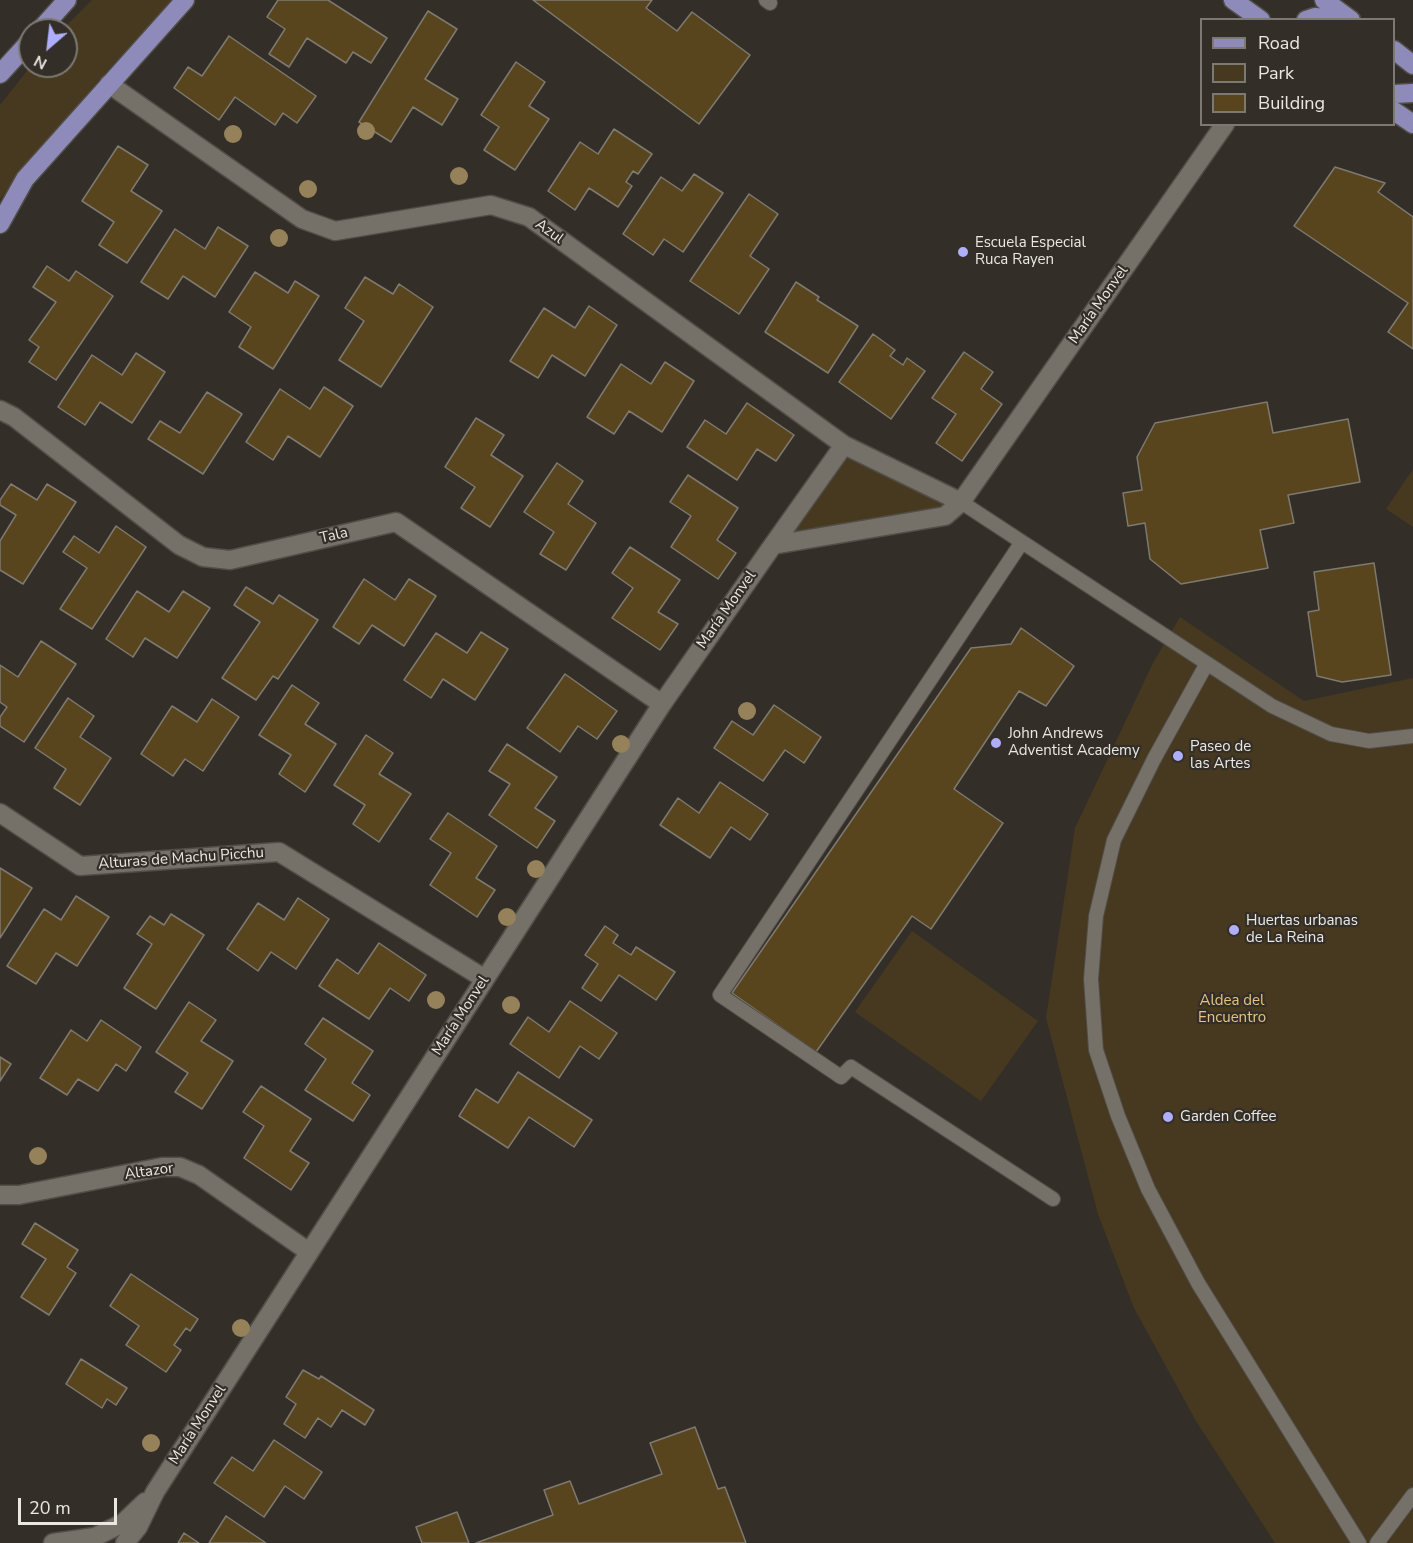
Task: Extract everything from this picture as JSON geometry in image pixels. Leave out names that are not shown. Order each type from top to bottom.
[{"type":"main road","points":[[51,18],[67,0]]},
{"type":"main road","points":[[0,225],[25,179],[185,0]]},
{"type":"main road","points":[[1233,0],[1258,18]]},
{"type":"main road","points":[[1324,0],[1347,18]]},
{"type":"main road","points":[[1395,51],[1413,65]]},
{"type":"main road","points":[[0,74],[18,54]]},
{"type":"main road","points":[[1395,94],[1413,93]]},
{"type":"main road","points":[[1395,112],[1413,124]]},
{"type":"street","name":"Azul","points":[[110,84],[302,219],[335,231],[491,204],[529,218],[844,445],[961,502]]},
{"type":"street","name":"María Monvel","points":[[773,545],[945,516],[961,502],[1224,126]]},
{"type":"street","name":"Tala","points":[[0,410],[14,417],[179,545],[203,557],[230,560],[396,522],[662,704]]},
{"type":"street","name":"María Monvel","points":[[125,1543],[138,1527],[155,1492],[662,704],[844,445]]},
{"type":"street","name":"Alturas de Machu Picchu","points":[[0,813],[80,866],[279,852],[485,979]]},
{"type":"street","name":"Altazor","points":[[0,1196],[19,1195],[162,1167],[180,1167],[199,1175],[309,1252]]},
{"type":"street","name":"María Monvel","points":[[53,1543],[95,1537],[123,1523],[155,1492]]},
{"type":"lane","points":[[961,502],[1206,665],[1272,706],[1331,734],[1369,741],[1413,736]]},
{"type":"lane","points":[[1022,542],[720,995],[841,1077],[851,1067],[1053,1199]]},
{"type":"lane","points":[[1206,665],[1154,759],[1114,840],[1096,916],[1091,979],[1096,1050],[1118,1116],[1148,1189],[1198,1283],[1359,1543]]},
{"type":"lane","points":[[1377,1543],[1413,1495]]},
{"type":"green space","points":[[92,0],[172,0],[97,82],[0,199],[0,105],[21,78],[78,78],[78,18],[74,18]]},
{"type":"green space","points":[[846,458],[948,503],[930,511],[793,534]]},
{"type":"green space","points":[[1413,469],[1413,527],[1386,509]]},
{"type":"green space","name":"Aldea del Encuentro","points":[[1180,617],[1304,701],[1413,678],[1413,1543],[1275,1543],[1196,1421],[1134,1308],[1098,1214],[1046,1018],[1075,828],[1153,663]]},
{"type":"green space","points":[[912,931],[1038,1021],[981,1101],[855,1012]]},
{"type":"building","points":[[278,0],[328,0],[387,38],[371,63],[353,52],[346,63],[307,38],[289,67],[269,54],[285,29],[267,17]]},
{"type":"building","points":[[533,0],[652,0],[646,8],[677,31],[692,12],[750,55],[699,124]]},
{"type":"building","points":[[428,11],[457,29],[425,79],[458,99],[442,125],[413,107],[391,142],[359,122]]},
{"type":"building","points":[[229,36],[316,96],[297,123],[283,113],[275,125],[235,97],[219,120],[174,88],[188,67],[202,76]]},
{"type":"building","points":[[516,62],[545,82],[529,106],[549,119],[515,170],[484,150],[499,127],[481,115]]},
{"type":"building","points":[[614,129],[652,154],[638,174],[633,171],[626,182],[632,186],[618,207],[589,188],[575,210],[548,191],[580,142],[598,154]]},
{"type":"building","points":[[118,146],[148,165],[131,191],[162,211],[127,263],[99,245],[114,222],[82,201]]},
{"type":"building","points":[[1335,167],[1385,183],[1378,192],[1413,217],[1413,349],[1388,332],[1408,303],[1294,226]]},
{"type":"building","points":[[694,174],[723,193],[683,252],[664,239],[653,255],[623,234],[661,177],[682,191]]},
{"type":"building","points":[[749,194],[778,214],[750,256],[769,269],[739,314],[690,281]]},
{"type":"building","points":[[218,227],[248,246],[215,297],[183,276],[168,299],[141,282],[175,229],[205,249]]},
{"type":"building","points":[[47,266],[69,281],[76,271],[113,296],[56,380],[29,362],[39,347],[29,340],[56,302],[33,287]]},
{"type":"building","points":[[255,272],[288,293],[295,281],[319,296],[273,369],[239,347],[251,327],[229,312]]},
{"type":"building","points":[[365,277],[393,294],[399,284],[433,307],[381,387],[339,360],[364,321],[345,308]]},
{"type":"building","points":[[796,282],[819,297],[817,300],[858,326],[828,373],[765,332]]},
{"type":"building","points":[[589,306],[617,325],[585,376],[552,355],[538,378],[510,361],[544,308],[575,328]]},
{"type":"building","points":[[873,334],[895,350],[890,356],[903,365],[907,358],[925,371],[891,419],[839,382]]},
{"type":"building","points":[[964,352],[993,372],[981,389],[1002,404],[962,461],[936,443],[956,414],[932,398]]},
{"type":"building","points":[[136,353],[165,372],[132,423],[100,402],[85,425],[58,407],[92,355],[122,375]]},
{"type":"building","points":[[665,362],[694,381],[662,432],[629,411],[614,434],[587,417],[621,364],[651,384]]},
{"type":"building","points":[[324,387],[353,406],[320,457],[288,436],[273,460],[246,442],[280,389],[310,409]]},
{"type":"building","points":[[207,392],[242,414],[203,474],[148,439],[160,421],[180,433]]},
{"type":"building","points":[[1267,402],[1273,433],[1348,419],[1360,482],[1288,495],[1294,523],[1260,530],[1268,568],[1181,584],[1150,559],[1145,523],[1128,526],[1123,493],[1142,490],[1137,457],[1155,423]]},
{"type":"building","points":[[747,403],[794,435],[776,461],[757,449],[737,480],[687,447],[705,420],[726,434]]},
{"type":"building","points":[[476,418],[504,435],[491,455],[523,476],[490,527],[461,508],[475,487],[445,467]]},
{"type":"building","points":[[557,463],[583,481],[568,504],[596,523],[566,570],[540,554],[554,532],[524,512]]},
{"type":"building","points":[[688,475],[738,508],[717,540],[736,553],[718,579],[671,547],[691,516],[670,502]]},
{"type":"building","points":[[11,484],[37,500],[47,484],[76,502],[23,584],[0,570],[0,541],[16,515],[0,505],[0,500]]},
{"type":"building","points":[[116,526],[146,547],[92,629],[60,609],[87,568],[63,552],[74,536],[99,553]]},
{"type":"building","points":[[630,547],[680,580],[658,612],[678,624],[660,650],[612,618],[633,588],[612,573]]},
{"type":"building","points":[[1374,563],[1391,675],[1342,682],[1317,676],[1308,612],[1319,610],[1314,572]]},
{"type":"building","points":[[364,579],[395,600],[409,579],[436,596],[404,646],[372,625],[359,644],[333,627]]},
{"type":"building","points":[[246,587],[273,604],[279,595],[318,620],[278,679],[273,676],[256,700],[222,678],[260,622],[234,605]]},
{"type":"building","points":[[137,591],[169,612],[183,591],[210,608],[177,658],[145,638],[133,657],[106,639]]},
{"type":"building","points":[[1021,628],[1074,666],[1046,706],[1019,691],[954,789],[1003,823],[931,929],[912,916],[816,1052],[732,993],[971,648],[1011,644]]},
{"type":"building","points":[[481,632],[508,649],[475,700],[443,679],[431,698],[404,680],[436,633],[467,653]]},
{"type":"building","points":[[41,641],[76,664],[24,742],[0,726],[0,717],[7,707],[0,702],[0,665],[18,677]]},
{"type":"building","points":[[565,674],[617,711],[597,739],[578,726],[560,752],[527,728]]},
{"type":"building","points":[[292,685],[319,703],[305,724],[336,744],[305,792],[279,774],[291,755],[259,735]]},
{"type":"building","points":[[68,698],[94,716],[80,737],[111,758],[80,805],[54,788],[66,769],[35,748]]},
{"type":"building","points":[[212,699],[239,717],[203,771],[185,759],[173,776],[141,754],[172,706],[197,722]]},
{"type":"building","points":[[774,705],[821,737],[804,763],[785,750],[763,781],[714,748],[732,721],[753,735]]},
{"type":"building","points":[[366,735],[393,753],[379,774],[411,794],[379,842],[353,824],[365,805],[334,785]]},
{"type":"building","points":[[507,744],[557,777],[535,808],[555,821],[537,848],[489,815],[510,784],[489,771]]},
{"type":"building","points":[[720,782],[768,814],[750,840],[731,827],[710,858],[660,825],[678,798],[699,813]]},
{"type":"building","points":[[448,813],[497,846],[476,878],[495,890],[477,917],[430,885],[451,853],[430,839]]},
{"type":"building","points":[[0,868],[32,888],[0,938]]},
{"type":"building","points":[[76,896],[109,917],[77,966],[56,953],[36,984],[7,966],[44,909],[61,920]]},
{"type":"building","points":[[298,898],[329,919],[296,969],[271,952],[258,971],[227,949],[258,903],[284,920]]},
{"type":"building","points":[[171,914],[204,935],[156,1009],[124,988],[152,944],[137,934],[150,916],[164,925]]},
{"type":"building","points":[[605,926],[618,935],[613,943],[631,955],[636,947],[675,972],[656,1000],[619,975],[601,1001],[582,988],[598,964],[585,955]]},
{"type":"building","points":[[379,943],[426,975],[409,1001],[390,988],[369,1019],[319,986],[337,959],[358,974]]},
{"type":"building","points":[[570,1001],[617,1033],[599,1059],[580,1046],[559,1078],[510,1044],[528,1017],[549,1032]]},
{"type":"building","points":[[189,1002],[216,1020],[201,1041],[233,1061],[202,1109],[175,1092],[188,1073],[156,1052]]},
{"type":"building","points":[[323,1018],[373,1051],[352,1083],[370,1095],[353,1121],[305,1090],[326,1059],[305,1044]]},
{"type":"building","points":[[101,1020],[141,1047],[126,1071],[116,1064],[98,1091],[78,1079],[67,1095],[40,1078],[71,1030],[87,1041]]},
{"type":"building","points":[[0,1057],[11,1064],[0,1081]]},
{"type":"building","points":[[518,1072],[592,1120],[574,1147],[529,1117],[508,1148],[459,1116],[476,1089],[498,1103]]},
{"type":"building","points":[[261,1086],[311,1119],[290,1151],[309,1163],[291,1190],[244,1158],[264,1126],[243,1112]]},
{"type":"building","points":[[35,1223],[78,1250],[67,1267],[76,1273],[49,1315],[21,1297],[46,1259],[22,1244]]},
{"type":"building","points":[[131,1274],[198,1319],[190,1331],[186,1328],[174,1345],[181,1350],[166,1372],[126,1345],[139,1326],[110,1306]]},
{"type":"building","points":[[81,1359],[127,1388],[116,1405],[107,1399],[102,1408],[66,1384]]},
{"type":"building","points":[[303,1370],[319,1379],[321,1376],[374,1410],[365,1425],[342,1410],[331,1427],[318,1418],[305,1438],[284,1424],[296,1404],[286,1397]]},
{"type":"building","points":[[695,1427],[718,1489],[725,1487],[746,1543],[476,1543],[553,1515],[544,1490],[570,1481],[579,1504],[662,1474],[650,1443]]},
{"type":"building","points":[[274,1440],[322,1472],[304,1499],[285,1486],[264,1517],[214,1483],[232,1457],[253,1471]]},
{"type":"building","points":[[457,1512],[469,1543],[422,1543],[416,1527]]},
{"type":"building","points":[[226,1516],[266,1543],[209,1543]]},
{"type":"building","points":[[184,1533],[199,1543],[178,1543]]},
{"type":"place","name":"Escuela Especial Ruca Rayen","points":[[963,252]]},
{"type":"place","name":"John Andrews Adventist Academy","points":[[996,743]]},
{"type":"place","name":"Paseo de las Artes","points":[[1178,756]]},
{"type":"place","name":"Huertas urbanas de La Reina","points":[[1234,930]]},
{"type":"place","name":"Garden Coffee","points":[[1168,1117]]}]
